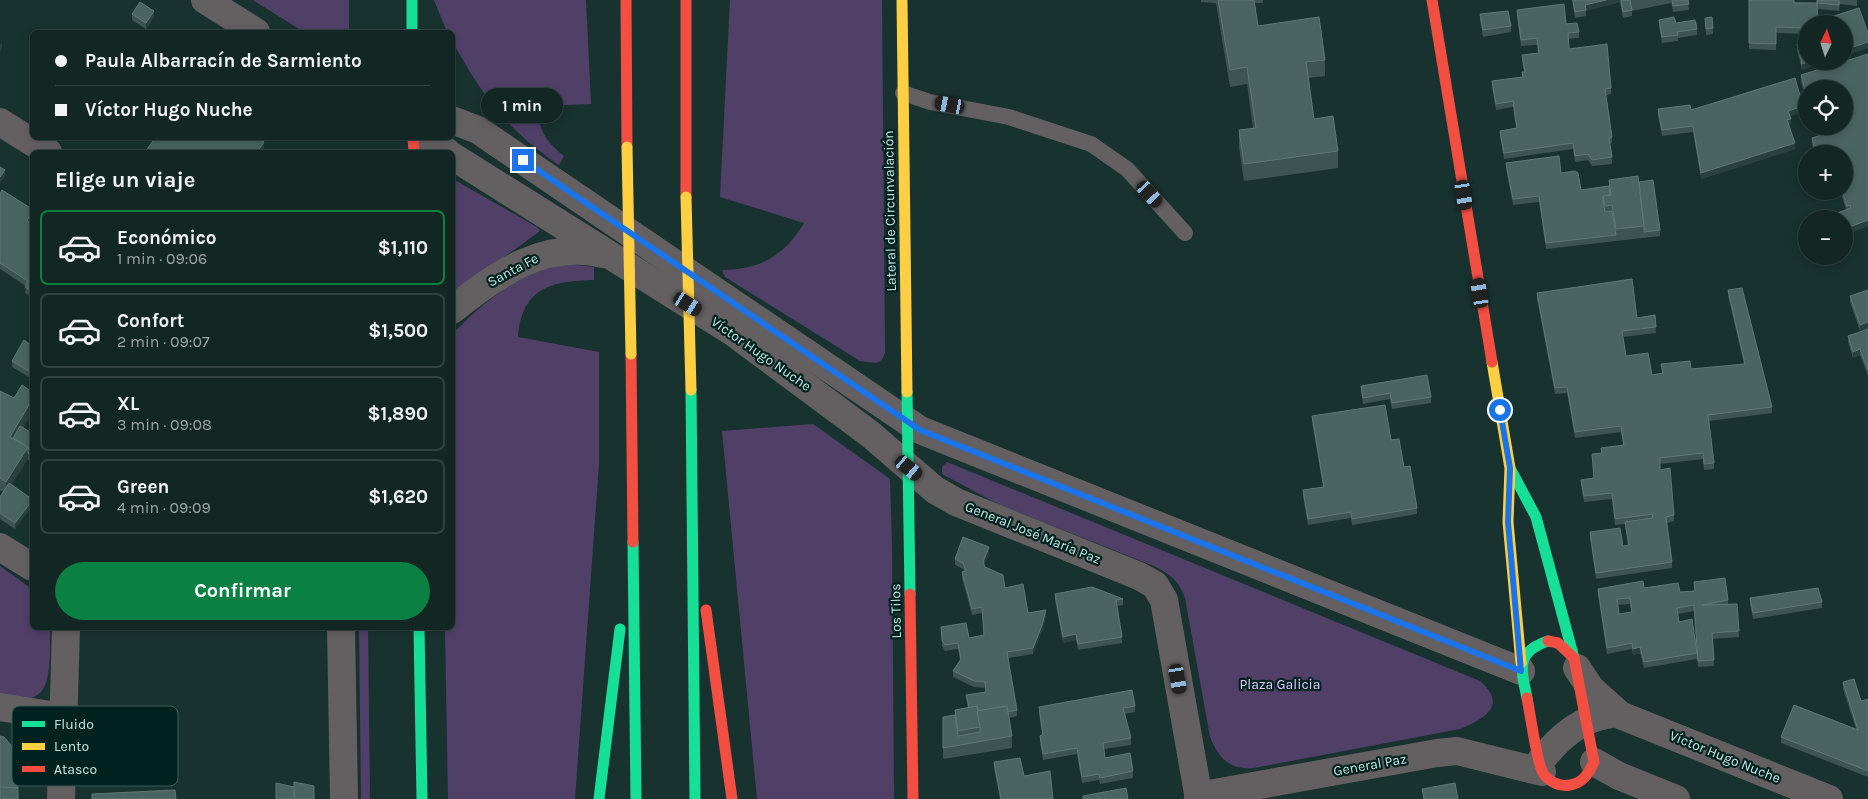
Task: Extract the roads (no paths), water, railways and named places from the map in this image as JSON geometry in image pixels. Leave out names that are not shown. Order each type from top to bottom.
[{"type":"main road","points":[[412,0],[412,30]]},
{"type":"main road","points":[[622,0],[627,67]]},
{"type":"main road","points":[[626,0],[636,799]]},
{"type":"main road","points":[[686,0],[688,82],[686,197],[691,390],[695,799]]},
{"type":"main road","points":[[688,82],[697,0]]},
{"type":"main road","name":"Lateral de Circunvalación","points":[[902,0],[908,422]]},
{"type":"main road","points":[[1432,0],[1510,468],[1508,522],[1521,667],[1544,776],[1560,786],[1572,785],[1587,777],[1594,770],[1575,663],[1536,517],[1510,468]]},
{"type":"main road","name":"Los Tilos","points":[[908,422],[913,799]]},
{"type":"main road","points":[[691,522],[714,656],[732,799]]},
{"type":"main road","points":[[599,799],[633,526]]},
{"type":"main road","points":[[419,630],[422,799]]},
{"type":"main road","points":[[1521,667],[1530,649],[1548,642],[1558,643],[1575,663]]},
{"type":"street","points":[[205,0],[253,30]]},
{"type":"street","name":"Víctor Hugo Nuche","points":[[455,120],[478,130],[908,422],[951,444],[1521,667]]},
{"type":"street","points":[[0,122],[45,150]]},
{"type":"street","points":[[427,140],[444,150]]},
{"type":"street","name":"Víctor Hugo Nuche","points":[[455,158],[734,333],[870,434],[909,468]]},
{"type":"street","name":"Santa Fe","points":[[455,308],[489,281],[525,261],[543,254],[577,250],[611,255]]},
{"type":"street","name":"General José María Paz","points":[[909,468],[935,490],[956,502],[1139,576],[1160,591],[1164,600],[1198,798]]},
{"type":"street","points":[[0,547],[30,566]]},
{"type":"street","points":[[63,706],[66,630]]},
{"type":"street","points":[[341,630],[344,799]]},
{"type":"street","name":"Víctor Hugo Nuche","points":[[1575,663],[1592,690],[1620,715],[1828,799]]},
{"type":"street","name":"Víctor Hugo Nuche","points":[[1544,776],[1562,738],[1586,721],[1601,716],[1620,715]]},
{"type":"street","name":"General Paz","points":[[1198,798],[1437,753],[1457,752],[1544,776]]},
{"type":"street","points":[[1594,770],[1619,776],[1676,799]]},
{"type":"street","points":[[61,786],[61,799]]},
{"type":"lane","points":[[903,93],[930,102],[1009,117],[1091,144],[1127,169],[1185,233]]},
{"type":"park label","name":"Plaza Galicia","points":[[1280,684]]}]
